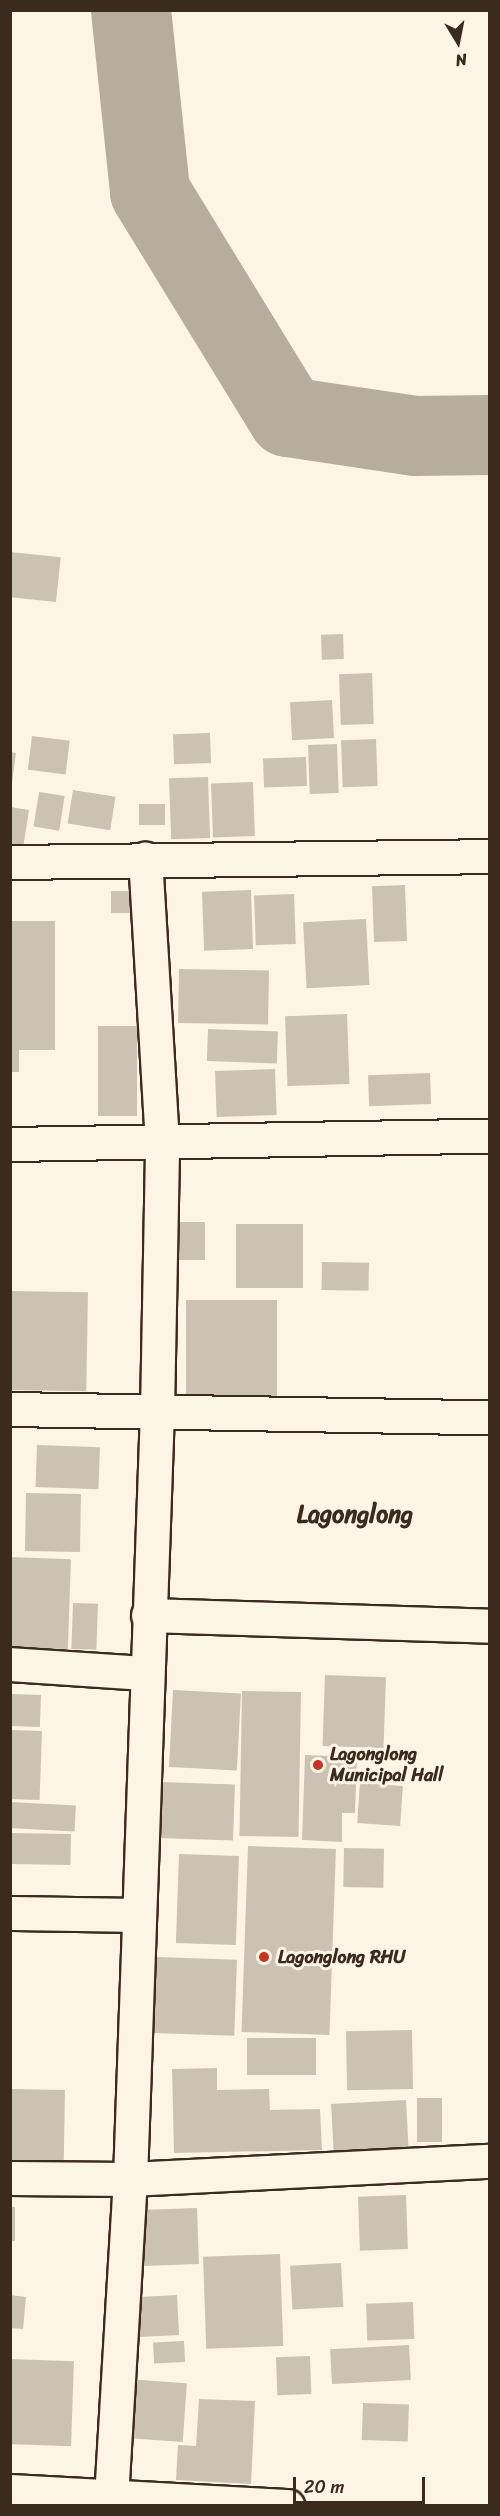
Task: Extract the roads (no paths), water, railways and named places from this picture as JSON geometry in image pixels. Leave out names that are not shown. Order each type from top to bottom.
[{"type":"street","points":[[10,862],[489,856]]},
{"type":"street","points":[[111,2498],[130,2178],[148,1615],[157,1411],[162,1143],[145,859]]},
{"type":"street","points":[[10,1144],[489,1136]]},
{"type":"street","points":[[10,1409],[489,1417]]},
{"type":"street","points":[[148,1615],[489,1626]]},
{"type":"street","points":[[10,1664],[147,1673]]},
{"type":"street","points":[[10,1913],[138,1915]]},
{"type":"street","points":[[10,2178],[130,2178],[489,2161]]},
{"type":"street","points":[[10,2491],[111,2498],[288,2505]]},
{"type":"waterway","points":[[131,10],[150,192],[288,417],[415,436],[490,435]]},
{"type":"place","name":"Lagonglong Municipal Hall","points":[[318,1765]]},
{"type":"place","name":"Lagonglong RHU","points":[[264,1957]]},
{"type":"district","name":"Lagonglong","points":[[355,1515]]}]
